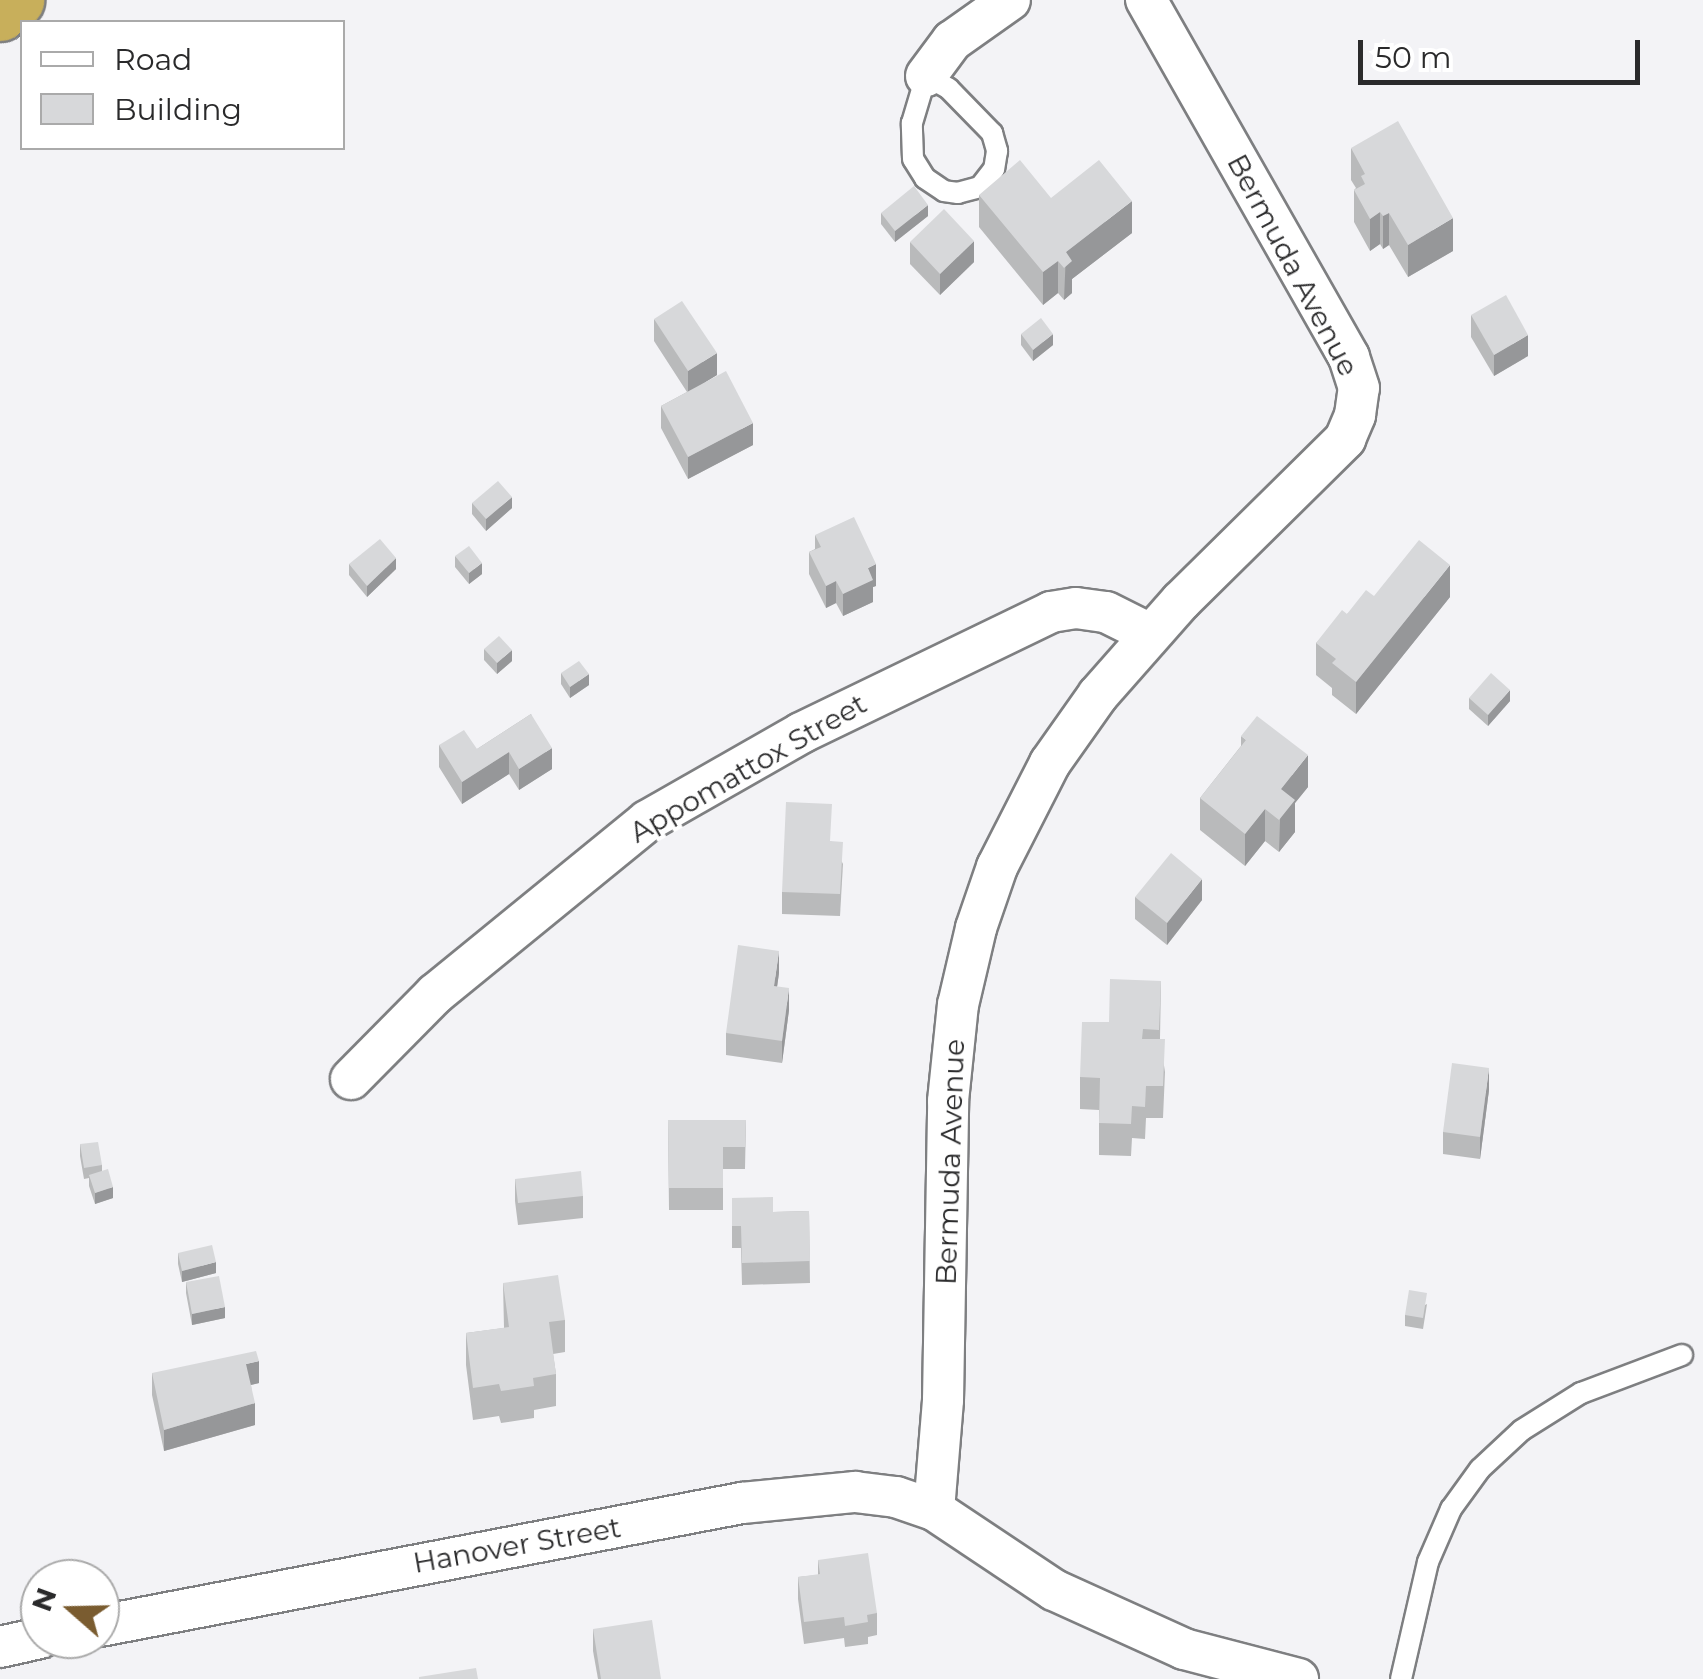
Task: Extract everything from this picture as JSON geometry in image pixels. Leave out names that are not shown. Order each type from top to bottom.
[{"type":"highway","points":[[0,12],[16,0]]},
{"type":"street","points":[[926,76],[952,41],[1010,0]]},
{"type":"street","name":"Bermuda Avenue","points":[[934,1510],[943,1400],[948,1101],[958,1006],[976,928],[1010,838],[1050,763],[1150,634],[1344,440],[1356,415],[1359,388],[1349,357],[1146,0]]},
{"type":"street","name":"Appomattox Street","points":[[351,1079],[434,994],[646,820],[801,733],[1051,612],[1076,608],[1106,612],[1150,634]]},
{"type":"street","name":"Hanover Street","points":[[120,1622],[742,1503],[855,1492],[896,1496],[934,1510]]},
{"type":"street","points":[[934,1510],[1054,1590],[1102,1614],[1184,1649],[1298,1679]]},
{"type":"lane","points":[[926,76],[949,89],[992,133],[994,169],[980,186],[958,193],[944,191],[925,178],[913,159],[912,124],[926,76]]},
{"type":"lane","points":[[1401,1679],[1428,1562],[1451,1509],[1480,1470],[1522,1430],[1581,1393],[1682,1355]]},
{"type":"building","points":[[1398,121],[1453,218],[1408,245],[1389,213],[1383,216],[1380,212],[1370,219],[1354,190],[1365,184],[1361,176],[1365,174],[1351,148]]},
{"type":"building","points":[[1020,160],[1051,198],[1099,160],[1132,201],[1066,252],[1072,261],[1064,268],[1058,261],[1043,272],[979,195]]},
{"type":"building","points":[[914,186],[928,205],[895,231],[881,213]]},
{"type":"building","points":[[944,209],[974,241],[940,274],[910,242]]},
{"type":"building","points":[[1506,295],[1528,335],[1494,355],[1471,315]]},
{"type":"building","points":[[682,301],[717,353],[688,371],[654,319]]},
{"type":"building","points":[[1041,318],[1053,334],[1033,350],[1021,334]]},
{"type":"building","points":[[726,371],[753,423],[688,457],[661,406]]},
{"type":"building","points":[[498,481],[512,497],[486,519],[472,503]]},
{"type":"building","points":[[854,517],[876,564],[868,568],[873,580],[843,594],[836,581],[826,586],[809,552],[821,547],[815,535]]},
{"type":"building","points":[[380,539],[396,558],[367,586],[349,564]]},
{"type":"building","points":[[1419,540],[1450,565],[1356,682],[1332,663],[1336,659],[1316,643],[1342,610],[1347,614],[1366,590],[1374,596]]},
{"type":"building","points":[[469,546],[482,563],[469,573],[455,556]]},
{"type":"building","points":[[499,636],[512,650],[497,663],[484,649]]},
{"type":"building","points":[[579,661],[589,674],[570,687],[561,673]]},
{"type":"building","points":[[1491,673],[1510,690],[1488,715],[1469,698]]},
{"type":"building","points":[[531,714],[552,748],[519,769],[509,752],[462,782],[439,745],[464,730],[477,749]]},
{"type":"building","points":[[1257,716],[1308,755],[1281,789],[1295,800],[1279,820],[1265,809],[1245,834],[1200,798],[1246,740],[1241,736]]},
{"type":"building","points":[[786,802],[832,804],[830,841],[843,842],[840,894],[782,892]]},
{"type":"building","points":[[1171,853],[1202,879],[1167,923],[1135,897]]},
{"type":"building","points":[[738,945],[779,951],[774,986],[789,988],[782,1041],[726,1033]]},
{"type":"building","points":[[1110,979],[1161,981],[1159,1030],[1143,1029],[1142,1039],[1165,1039],[1163,1086],[1146,1086],[1145,1107],[1132,1106],[1131,1124],[1099,1123],[1100,1078],[1080,1077],[1082,1022],[1109,1022]]},
{"type":"building","points":[[1452,1063],[1489,1068],[1480,1137],[1443,1132]]},
{"type":"building","points":[[668,1120],[746,1120],[745,1147],[723,1147],[723,1188],[669,1188]]},
{"type":"building","points":[[98,1142],[102,1165],[84,1168],[80,1144]]},
{"type":"building","points":[[108,1169],[113,1187],[95,1193],[89,1175]]},
{"type":"building","points":[[581,1171],[583,1196],[518,1203],[515,1179]]},
{"type":"building","points":[[773,1197],[773,1212],[809,1211],[810,1261],[742,1263],[741,1226],[732,1226],[732,1198]]},
{"type":"building","points":[[212,1245],[216,1262],[182,1271],[178,1253]]},
{"type":"building","points":[[558,1275],[565,1320],[549,1322],[556,1374],[533,1378],[534,1386],[501,1391],[499,1384],[473,1388],[466,1333],[509,1327],[503,1283]]},
{"type":"building","points":[[219,1276],[225,1307],[192,1314],[186,1282]]},
{"type":"building","points":[[1409,1290],[1427,1293],[1423,1318],[1405,1315]]},
{"type":"building","points":[[256,1351],[259,1361],[246,1364],[255,1403],[164,1430],[152,1373]]},
{"type":"building","points":[[868,1553],[877,1613],[867,1615],[868,1622],[845,1626],[844,1617],[804,1622],[798,1577],[820,1574],[818,1560]]},
{"type":"building","points":[[652,1620],[661,1679],[601,1679],[593,1629]]},
{"type":"building","points":[[476,1668],[478,1679],[419,1679],[419,1677]]}]
